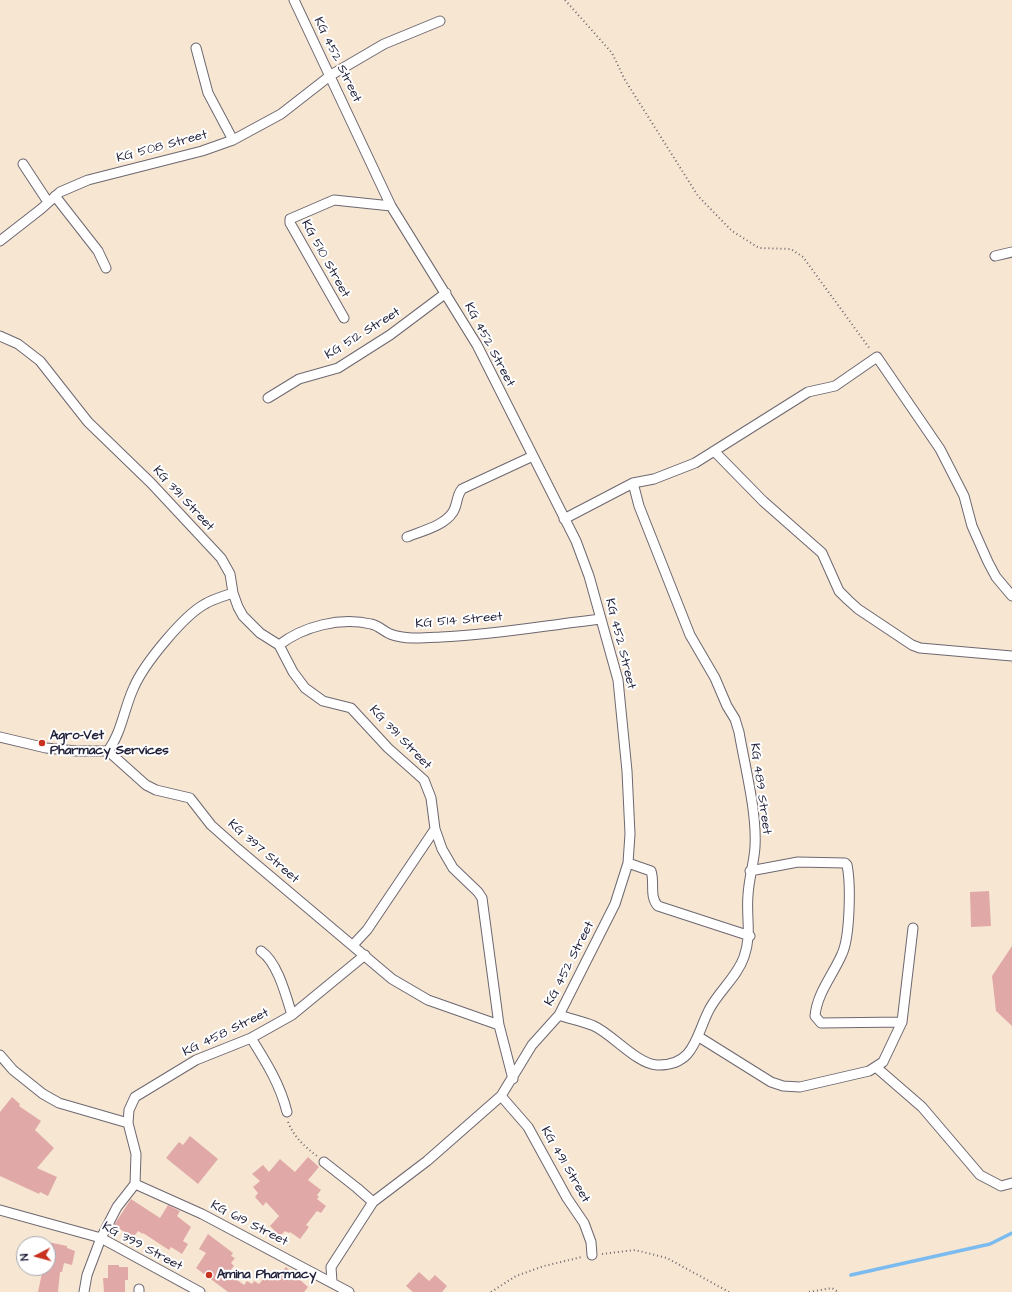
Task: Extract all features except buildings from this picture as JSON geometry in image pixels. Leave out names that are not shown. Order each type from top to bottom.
[{"type":"street","name":"KG 452 Street","points":[[294,0],[391,206],[446,293],[477,346],[564,519],[589,576],[618,680],[627,772],[630,834],[628,863],[615,904],[559,1015],[532,1045],[501,1096],[427,1161],[373,1202],[331,1267],[332,1282]]},
{"type":"street","name":"KG 508 Street","points":[[0,241],[60,192],[88,180],[202,151],[233,140],[281,114],[331,76],[384,44],[440,21]]},
{"type":"street","points":[[196,48],[208,93],[233,140]]},
{"type":"street","points":[[23,164],[51,199],[98,251],[106,268]]},
{"type":"street","name":"KG 510 Street","points":[[344,318],[290,223],[290,219],[334,200],[391,206]]},
{"type":"street","points":[[995,256],[1012,252]]},
{"type":"street","name":"KG 512 Street","points":[[268,398],[299,379],[338,368],[390,335],[446,293]]},
{"type":"street","name":"KG 391 Street","points":[[0,336],[18,344],[40,361],[88,422],[151,483],[221,558],[230,574],[233,593],[243,616],[260,633],[279,645],[293,672],[305,688],[323,701],[351,708],[388,748],[424,780],[431,798],[435,830],[442,849],[453,868],[478,892],[482,898],[499,1025],[513,1078]]},
{"type":"street","points":[[564,519],[633,483],[654,479],[695,464],[808,392],[835,386],[877,358],[940,449],[964,496],[972,526],[988,562],[996,577],[1012,596]]},
{"type":"street","points":[[714,451],[763,501],[822,553],[840,592],[858,609],[912,645],[920,648],[1012,656]]},
{"type":"street","points":[[407,537],[441,523],[449,518],[454,510],[457,495],[462,489],[533,456]]},
{"type":"street","name":"KG 489 Street","points":[[559,1015],[594,1026],[646,1062],[658,1065],[684,1058],[692,1050],[699,1037],[709,1009],[743,960],[750,936],[748,896],[750,871],[755,847],[754,822],[740,732],[714,678],[690,635],[640,506],[633,483]]},
{"type":"street","points":[[0,737],[46,748],[108,752],[118,734],[134,685],[149,661],[190,615],[205,604],[233,593]]},
{"type":"street","name":"KG 514 Street","points":[[279,645],[287,639],[311,628],[334,623],[354,622],[373,624],[397,636],[415,638],[456,637],[601,618]]},
{"type":"street","name":"KG 397 Street","points":[[108,752],[146,785],[156,790],[190,798],[211,825],[392,979],[428,1000],[499,1025]]},
{"type":"street","points":[[353,945],[367,930],[435,830]]},
{"type":"street","points":[[750,871],[810,862],[829,864],[845,863],[847,865],[849,900],[845,946],[824,987],[816,1008],[815,1016],[820,1023],[902,1022]]},
{"type":"street","points":[[628,863],[651,871],[653,895],[658,906],[750,936]]},
{"type":"street","points":[[699,1037],[771,1082],[783,1086],[800,1087],[851,1076],[877,1068],[883,1062],[902,1022],[913,928]]},
{"type":"street","points":[[261,951],[268,955],[282,985],[292,1015]]},
{"type":"street","name":"KG 458 Street","points":[[128,1123],[129,1110],[135,1097],[196,1060],[250,1038],[292,1015],[364,954]]},
{"type":"street","points":[[250,1038],[273,1074],[287,1112]]},
{"type":"street","points":[[0,1055],[13,1070],[43,1094],[59,1103],[128,1123],[136,1154],[134,1184],[117,1207],[101,1238],[87,1275],[84,1292]]},
{"type":"street","points":[[877,1068],[922,1107],[980,1175],[1001,1186],[1012,1183]]},
{"type":"street","name":"KG 491 Street","points":[[501,1096],[528,1127],[567,1198],[584,1223],[591,1242],[592,1255]]},
{"type":"street","points":[[324,1162],[358,1188],[373,1202]]},
{"type":"street","name":"KG 619 Street","points":[[134,1184],[202,1214],[332,1282],[348,1292]]},
{"type":"street","name":"KG 399 Street","points":[[0,1210],[101,1238],[200,1292]]},
{"type":"path","points":[[565,0],[612,53],[625,80],[698,196],[732,231],[759,248],[791,249],[802,257],[860,338],[877,358]]},
{"type":"path","points":[[287,1112],[289,1124],[294,1135],[302,1144],[324,1162]]},
{"type":"path","points":[[704,1278],[730,1292]]},
{"type":"path","points":[[809,1292],[832,1288],[838,1292]]},
{"type":"waterway","points":[[851,1275],[990,1244],[1012,1233]]},
{"type":"place","name":"Agro-Vet Pharmacy Services","points":[[42,743]]},
{"type":"place","name":"Amina Pharmacy","points":[[209,1275]]}]
